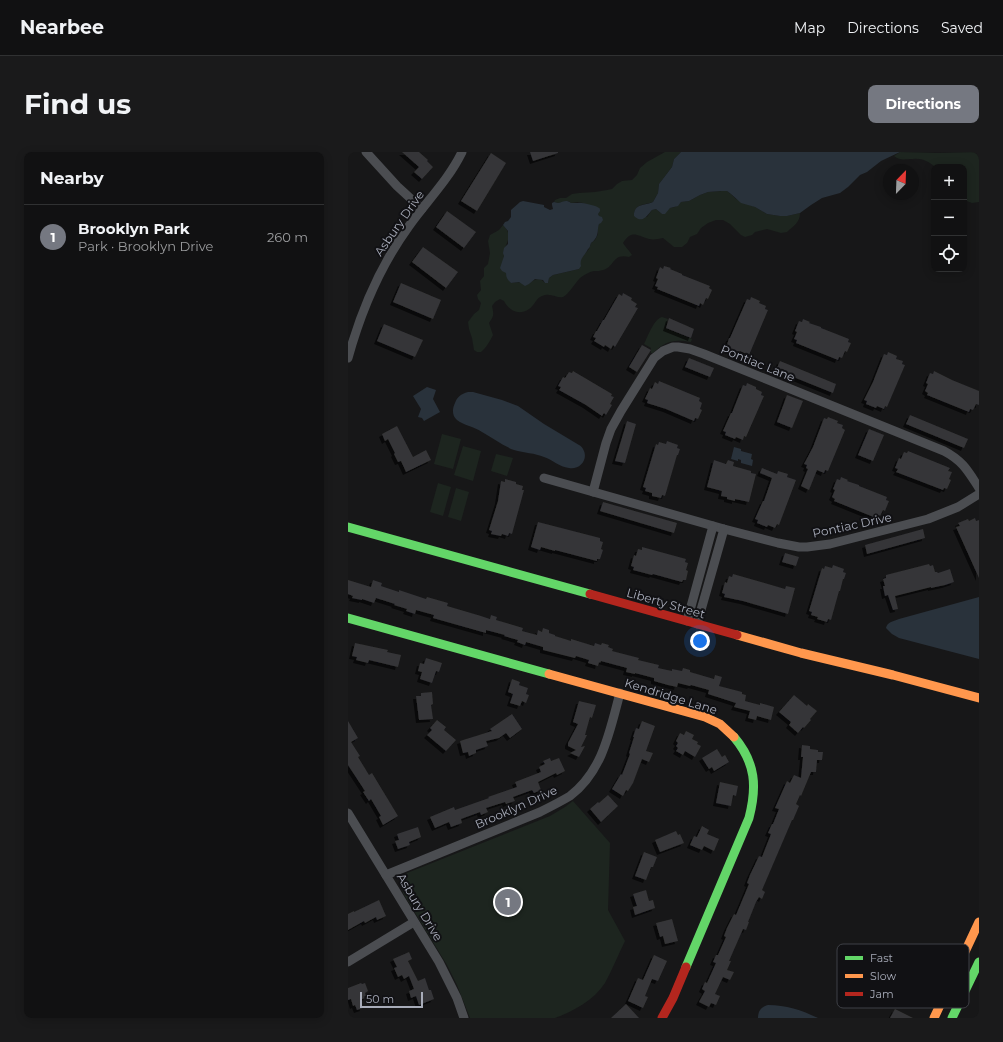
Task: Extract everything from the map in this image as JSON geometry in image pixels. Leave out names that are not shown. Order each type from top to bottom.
[{"type":"street","points":[[366,152],[397,186],[422,209]]},
{"type":"street","name":"Asbury Drive","points":[[348,358],[356,330],[366,304],[392,252],[409,226],[452,170],[462,152]]},
{"type":"street","name":"Pontiac Lane","points":[[593,492],[607,441],[618,417],[654,358],[663,351],[678,347],[700,352],[944,451],[956,458],[965,466],[979,488]]},
{"type":"street","name":"Pontiac Drive","points":[[544,478],[724,529],[788,545],[807,547],[830,544],[928,519],[958,507],[979,494]]},
{"type":"street","points":[[687,621],[713,526]]},
{"type":"street","name":"Liberty Street","points":[[348,527],[801,653],[886,673],[979,698]]},
{"type":"street","points":[[697,624],[724,529]]},
{"type":"street","name":"Kendridge Lane","points":[[348,618],[705,717],[718,723],[736,739],[749,760],[754,782],[754,801],[749,818],[673,998],[662,1018]]},
{"type":"street","name":"Brooklyn Drive","points":[[386,874],[540,812],[570,795],[586,780],[601,757],[620,693]]},
{"type":"street","name":"Asbury Drive","points":[[349,817],[386,874],[444,973],[457,998],[464,1018]]},
{"type":"street","points":[[348,962],[414,922]]},
{"type":"street","points":[[969,944],[979,922]]},
{"type":"street","points":[[969,983],[979,962]]},
{"type":"street","points":[[934,1018],[939,1008]]},
{"type":"street","points":[[952,1018],[957,1008]]},
{"type":"shaded area","points":[[665,152],[681,152],[674,159],[672,167],[659,184],[658,193],[653,202],[638,207],[634,212],[634,216],[647,217],[652,210],[656,209],[662,214],[681,202],[689,201],[708,192],[727,191],[736,199],[767,214],[787,216],[800,213],[799,219],[787,232],[781,233],[767,229],[755,232],[752,235],[745,237],[730,224],[723,220],[716,220],[701,228],[697,234],[690,237],[687,243],[682,247],[674,247],[663,238],[651,239],[638,235],[629,236],[623,243],[632,255],[629,257],[619,257],[607,268],[601,271],[592,271],[580,278],[563,297],[551,295],[542,296],[538,298],[533,306],[522,312],[511,310],[504,301],[500,299],[495,302],[492,306],[493,317],[489,323],[493,335],[481,352],[474,350],[468,322],[479,310],[481,303],[477,295],[481,290],[480,281],[484,276],[484,268],[488,264],[490,253],[488,241],[490,235],[499,230],[503,225],[508,233],[509,237],[504,251],[504,266],[511,283],[519,282],[529,284],[539,279],[545,283],[548,283],[549,278],[553,275],[579,269],[582,257],[598,234],[598,213],[586,204],[579,202],[571,203],[568,201],[558,203],[554,202],[555,200],[566,198],[572,194],[612,189],[622,181],[632,180],[637,175],[640,168],[647,162]]},
{"type":"shaded area","points":[[681,152],[900,152],[881,161],[867,172],[860,175],[840,193],[822,198],[800,213],[787,216],[767,214],[755,207],[741,203],[727,191],[721,191],[708,192],[689,201],[681,202],[678,206],[670,208],[665,214],[662,214],[656,209],[652,210],[642,219],[634,216],[634,212],[638,207],[653,202],[658,193],[659,184],[672,167],[674,159]]},
{"type":"shaded area","points":[[900,152],[979,152],[979,202],[972,203],[967,201],[967,164],[931,164],[922,160],[901,159],[894,156]]},
{"type":"shaded area","points":[[523,201],[544,205],[544,207],[550,210],[553,209],[552,203],[566,201],[600,208],[598,214],[603,220],[599,224],[596,237],[582,259],[579,269],[553,275],[549,278],[548,283],[545,283],[543,280],[535,279],[525,286],[519,282],[511,283],[509,281],[506,273],[500,268],[504,256],[504,248],[508,244],[508,231],[503,225],[511,217],[511,210]]},
{"type":"shaded area","points":[[662,317],[668,319],[665,328],[692,339],[691,342],[674,341],[666,343],[651,353],[651,348],[644,344],[656,321]]},
{"type":"shaded area","points":[[427,387],[436,390],[433,399],[440,412],[424,421],[422,418],[418,417],[421,409],[413,396]]},
{"type":"shaded area","points":[[468,392],[502,400],[518,406],[544,424],[581,446],[585,453],[584,460],[580,466],[577,467],[569,468],[562,466],[547,458],[510,448],[479,430],[460,422],[454,416],[453,408],[458,397]]},
{"type":"shaded area","points":[[442,434],[461,439],[453,469],[434,464]]},
{"type":"shaded area","points":[[463,446],[481,451],[473,481],[454,475]]},
{"type":"shaded area","points":[[734,447],[752,454],[752,466],[741,463],[741,460],[738,459],[738,461],[731,459]]},
{"type":"shaded area","points":[[496,454],[513,458],[507,476],[491,471]]},
{"type":"shaded area","points":[[438,483],[451,487],[443,516],[430,512]]},
{"type":"shaded area","points":[[456,488],[469,492],[461,521],[448,517]]},
{"type":"shaded area","points":[[979,597],[979,659],[899,638],[886,628],[889,623],[899,619]]},
{"type":"shaded area","points":[[573,801],[610,843],[608,910],[625,941],[610,973],[605,983],[589,1000],[569,1012],[555,1018],[470,1018],[457,985],[447,965],[403,893],[401,883],[403,875],[550,816]]},
{"type":"shaded area","points":[[768,1005],[793,1008],[818,1018],[758,1018],[760,1010]]},
{"type":"building","points":[[402,152],[419,152],[433,167],[422,179],[414,172],[419,167]]},
{"type":"building","points":[[530,152],[558,152],[558,153],[533,161]]},
{"type":"building","points":[[491,153],[506,163],[477,211],[461,201]]},
{"type":"building","points":[[447,211],[476,232],[464,248],[436,227]]},
{"type":"building","points":[[423,247],[458,272],[446,288],[412,262]]},
{"type":"building","points":[[664,266],[710,286],[709,288],[712,290],[708,299],[706,298],[703,305],[700,303],[699,306],[657,289],[658,287],[655,286],[658,279],[656,278],[660,267],[663,269]]},
{"type":"building","points":[[401,283],[441,300],[433,319],[393,302]]},
{"type":"building","points":[[623,293],[632,298],[631,300],[637,304],[635,307],[638,308],[615,347],[613,345],[611,349],[594,341],[596,338],[593,337],[619,294],[622,296]]},
{"type":"building","points":[[751,297],[760,301],[759,303],[766,306],[765,309],[768,310],[749,355],[740,351],[739,353],[729,349],[730,346],[727,345],[747,299],[750,300]]},
{"type":"building","points":[[669,318],[694,329],[691,338],[666,328]]},
{"type":"building","points":[[803,319],[810,322],[809,323],[849,339],[848,342],[851,343],[847,352],[845,351],[842,358],[839,357],[838,360],[796,343],[797,340],[794,339],[797,332],[795,331],[799,321],[802,322]]},
{"type":"building","points":[[384,324],[423,340],[415,357],[377,341]]},
{"type":"building","points":[[642,345],[651,350],[637,372],[629,367]]},
{"type":"building","points":[[888,352],[897,356],[896,359],[903,361],[902,364],[905,365],[887,407],[885,406],[884,409],[877,406],[876,408],[866,404],[867,401],[864,400],[884,354],[887,355]]},
{"type":"building","points":[[689,358],[714,368],[710,377],[685,367]]},
{"type":"building","points":[[780,361],[836,384],[833,393],[776,370]]},
{"type":"building","points":[[573,371],[612,394],[611,396],[614,397],[610,404],[612,405],[606,415],[604,413],[602,416],[559,390],[561,387],[558,386],[563,377],[565,378],[569,372],[572,373]]},
{"type":"building","points":[[934,371],[979,391],[979,405],[976,404],[973,410],[970,409],[969,412],[927,395],[928,393],[925,391],[928,384],[926,383],[930,373],[933,374]]},
{"type":"building","points":[[659,381],[700,398],[699,401],[702,403],[700,409],[702,410],[698,419],[695,418],[694,421],[647,403],[648,400],[645,399],[650,388],[652,389],[655,382],[658,384]]},
{"type":"building","points":[[747,383],[756,387],[756,389],[762,392],[761,395],[764,396],[746,437],[744,436],[743,440],[736,437],[735,439],[725,435],[726,432],[723,431],[743,385],[746,386]]},
{"type":"building","points":[[787,395],[803,401],[792,428],[777,422]]},
{"type":"building","points":[[910,415],[968,439],[964,448],[906,424]]},
{"type":"building","points":[[828,417],[838,421],[837,423],[843,425],[842,428],[845,430],[828,471],[825,470],[824,473],[817,470],[809,490],[801,486],[808,469],[806,468],[807,465],[804,464],[813,447],[824,418],[827,419]]},
{"type":"building","points":[[627,421],[636,424],[625,463],[615,461]]},
{"type":"building","points":[[397,426],[413,457],[426,450],[431,460],[406,472],[401,461],[398,462],[388,439],[385,441],[382,434]]},
{"type":"building","points":[[869,429],[884,435],[873,461],[858,455]]},
{"type":"building","points":[[667,441],[678,445],[677,448],[680,449],[665,496],[662,495],[661,498],[652,496],[652,493],[645,491],[646,488],[643,487],[656,444],[658,445],[659,442],[666,444]]},
{"type":"building","points":[[908,451],[950,468],[948,471],[952,472],[949,479],[951,480],[947,489],[944,488],[943,490],[896,472],[898,469],[895,468],[899,458],[901,459],[904,452],[907,453]]},
{"type":"building","points":[[714,460],[726,464],[728,460],[734,462],[733,466],[756,474],[749,502],[727,499],[727,497],[721,496],[722,491],[707,487]]},
{"type":"building","points":[[762,468],[777,474],[778,471],[788,474],[787,477],[796,480],[779,525],[777,524],[775,528],[757,523],[758,520],[755,519],[764,501],[772,478],[760,473]]},
{"type":"building","points":[[841,477],[848,480],[847,481],[887,497],[886,500],[889,501],[885,511],[883,510],[880,516],[877,515],[876,518],[834,501],[835,499],[832,497],[835,490],[833,489],[837,479],[840,480]]},
{"type":"building","points":[[505,479],[523,486],[522,490],[524,490],[512,534],[509,533],[508,536],[502,534],[501,536],[491,534],[492,531],[489,530],[498,501],[501,481],[505,482]]},
{"type":"building","points":[[603,502],[677,523],[674,533],[600,511]]},
{"type":"building","points":[[975,518],[976,521],[979,520],[979,578],[956,527],[960,526],[958,523]]},
{"type":"building","points":[[538,522],[600,538],[600,541],[603,542],[601,549],[603,550],[600,559],[597,559],[597,561],[541,547],[540,550],[531,547]]},
{"type":"building","points":[[923,529],[925,538],[867,554],[865,545]]},
{"type":"building","points":[[642,547],[686,559],[685,562],[688,563],[686,570],[688,571],[686,580],[683,580],[682,582],[633,570],[634,567],[631,566],[634,555],[636,556],[638,549],[642,550]]},
{"type":"building","points":[[785,553],[799,557],[796,566],[782,562]]},
{"type":"building","points":[[929,564],[930,566],[933,565],[935,572],[938,573],[950,569],[954,582],[895,596],[898,609],[893,610],[888,595],[885,596],[883,586],[885,586],[883,579],[886,578],[886,575]]},
{"type":"building","points":[[833,565],[844,569],[843,572],[846,573],[831,620],[828,619],[827,622],[817,619],[818,617],[811,615],[812,612],[809,611],[822,568],[824,569],[825,566],[832,568]]},
{"type":"building","points":[[733,574],[785,589],[786,586],[795,588],[788,614],[724,597],[725,594],[722,593],[725,582],[727,583],[729,576],[732,577]]},
{"type":"building","points":[[348,580],[371,587],[373,580],[382,583],[381,586],[399,592],[399,590],[426,599],[427,597],[448,603],[447,606],[490,619],[491,615],[497,617],[496,620],[523,628],[522,631],[537,635],[538,630],[542,632],[543,628],[549,630],[549,633],[555,636],[571,641],[571,639],[594,646],[595,643],[601,645],[602,643],[609,645],[608,647],[613,649],[612,651],[639,658],[638,660],[659,665],[658,668],[672,671],[672,669],[682,671],[683,668],[690,670],[690,672],[714,679],[715,675],[722,677],[719,686],[742,692],[742,694],[746,695],[745,701],[774,707],[771,720],[757,716],[756,720],[748,718],[750,711],[734,707],[736,703],[708,694],[709,690],[678,683],[677,687],[668,685],[654,681],[654,678],[626,672],[627,668],[601,661],[600,663],[599,662],[598,666],[588,663],[589,660],[576,656],[575,658],[543,650],[543,647],[526,642],[525,645],[517,642],[518,640],[504,636],[505,635],[486,630],[486,633],[433,618],[434,615],[416,610],[415,614],[406,611],[407,609],[394,605],[395,604],[376,598],[374,603],[362,599],[352,598],[353,596],[348,594]]},
{"type":"building","points":[[355,643],[388,650],[387,652],[401,655],[398,667],[369,660],[368,663],[356,660],[357,657],[352,656]]},
{"type":"building","points":[[426,658],[442,663],[439,672],[436,671],[432,683],[420,679],[422,672],[418,671],[420,663],[424,664]]},
{"type":"building","points":[[512,679],[520,682],[519,685],[528,688],[526,694],[529,695],[526,703],[522,701],[520,706],[510,703],[513,694],[508,692]]},
{"type":"building","points":[[432,692],[433,704],[431,705],[433,719],[419,720],[416,696],[421,696],[421,693]]},
{"type":"building","points":[[794,695],[807,706],[808,704],[817,711],[810,719],[811,720],[798,733],[789,725],[791,722],[779,712]]},
{"type":"building","points":[[579,701],[596,705],[592,718],[590,717],[585,735],[587,735],[581,747],[585,746],[579,757],[570,753],[576,750],[568,746],[568,743],[578,724],[573,722]]},
{"type":"building","points":[[512,714],[522,729],[510,738],[506,733],[499,738],[486,741],[488,746],[476,750],[476,753],[469,756],[468,752],[463,753],[460,741],[492,731],[490,729]]},
{"type":"building","points":[[437,720],[446,727],[444,730],[456,740],[446,751],[427,735],[432,730],[430,728]]},
{"type":"building","points":[[348,721],[358,738],[351,742],[360,756],[358,757],[369,775],[372,773],[398,816],[383,825],[379,817],[381,816],[371,799],[369,801],[363,792],[365,791],[348,765]]},
{"type":"building","points":[[642,721],[655,726],[646,751],[653,753],[649,762],[642,759],[633,783],[628,791],[626,790],[623,796],[612,789],[621,774],[622,775],[630,754],[636,728],[639,729]]},
{"type":"building","points":[[686,731],[694,735],[692,739],[698,742],[697,744],[701,746],[695,757],[685,751],[683,755],[676,751],[678,748],[676,746],[678,743],[676,741],[680,733],[684,735]]},
{"type":"building","points":[[802,745],[810,746],[810,749],[818,750],[818,752],[823,752],[822,760],[817,760],[816,772],[811,772],[801,796],[800,795],[796,804],[799,806],[762,890],[765,892],[762,899],[759,897],[756,902],[746,930],[743,929],[729,961],[731,961],[727,970],[734,972],[730,980],[723,977],[715,994],[720,996],[716,1005],[711,1003],[709,1007],[699,1002],[705,991],[702,989],[705,982],[707,983],[716,963],[713,962],[716,955],[718,955],[726,937],[724,936],[727,928],[734,914],[736,915],[749,884],[747,883],[750,875],[759,856],[762,857],[771,834],[768,833],[779,809],[775,808],[787,781],[790,783],[794,775],[801,778],[803,757],[801,757]]},
{"type":"building","points":[[717,749],[722,757],[725,755],[729,762],[714,771],[712,767],[709,769],[702,758]]},
{"type":"building","points":[[550,758],[551,761],[559,758],[565,771],[557,775],[556,773],[538,782],[541,790],[534,793],[532,790],[513,797],[515,801],[506,804],[505,802],[486,808],[488,812],[481,815],[480,812],[461,819],[462,823],[451,827],[449,822],[435,828],[430,817],[454,807],[455,810],[517,787],[515,782],[541,772],[539,767],[545,764],[543,761]]},
{"type":"building","points":[[720,782],[738,786],[736,796],[733,795],[731,806],[716,803]]},
{"type":"building","points":[[608,795],[618,806],[601,822],[590,809]]},
{"type":"building","points":[[702,826],[709,830],[707,834],[719,839],[714,851],[704,846],[702,850],[690,845],[694,836],[697,837]]},
{"type":"building","points":[[418,827],[421,837],[409,842],[410,845],[398,849],[395,841],[399,840],[397,834]]},
{"type":"building","points":[[676,831],[678,835],[680,834],[684,843],[660,852],[655,840]]},
{"type":"building","points":[[644,852],[657,857],[646,880],[635,876]]},
{"type":"building","points":[[646,890],[649,901],[653,900],[655,908],[635,915],[633,907],[637,906],[633,894]]},
{"type":"building","points":[[379,900],[386,916],[377,920],[376,917],[365,923],[364,921],[348,930],[348,914]]},
{"type":"building","points":[[672,919],[678,941],[665,944],[663,936],[660,937],[656,923]]},
{"type":"building","points":[[409,952],[412,959],[408,961],[418,981],[425,978],[434,999],[419,1005],[416,996],[411,998],[409,991],[414,989],[409,976],[404,979],[402,975],[398,977],[394,968],[397,967],[393,959]]},
{"type":"building","points":[[654,955],[667,961],[658,981],[652,979],[645,996],[648,997],[643,1008],[628,1001],[638,978],[643,980]]},
{"type":"building","points":[[365,983],[368,991],[365,993],[367,997],[360,1000],[363,1008],[357,1010],[355,1005],[353,1006],[351,999],[348,1000],[348,988]]},
{"type":"building","points":[[626,1004],[639,1018],[611,1018]]},
{"type":"building","points":[[895,1009],[913,1018],[890,1018]]},
{"type":"traffic: fast","points":[[348,527],[590,594]]},
{"type":"traffic: fast","points":[[348,618],[549,674]]},
{"type":"traffic: fast","points":[[686,967],[749,818],[752,807],[754,786],[751,766],[747,756],[734,737]]},
{"type":"traffic: fast","points":[[969,983],[979,962]]},
{"type":"traffic: fast","points":[[952,1018],[957,1008]]},
{"type":"traffic: slow","points":[[737,635],[801,653],[893,675],[979,698]]},
{"type":"traffic: slow","points":[[549,674],[705,717],[720,724],[734,737]]},
{"type":"traffic: slow","points":[[969,944],[979,922]]},
{"type":"traffic: slow","points":[[934,1018],[939,1008]]},
{"type":"traffic: jam","points":[[590,594],[737,635]]},
{"type":"traffic: jam","points":[[662,1018],[673,998],[686,967]]},
{"type":"place","name":"Brooklyn Park","points":[[508,902]]}]
